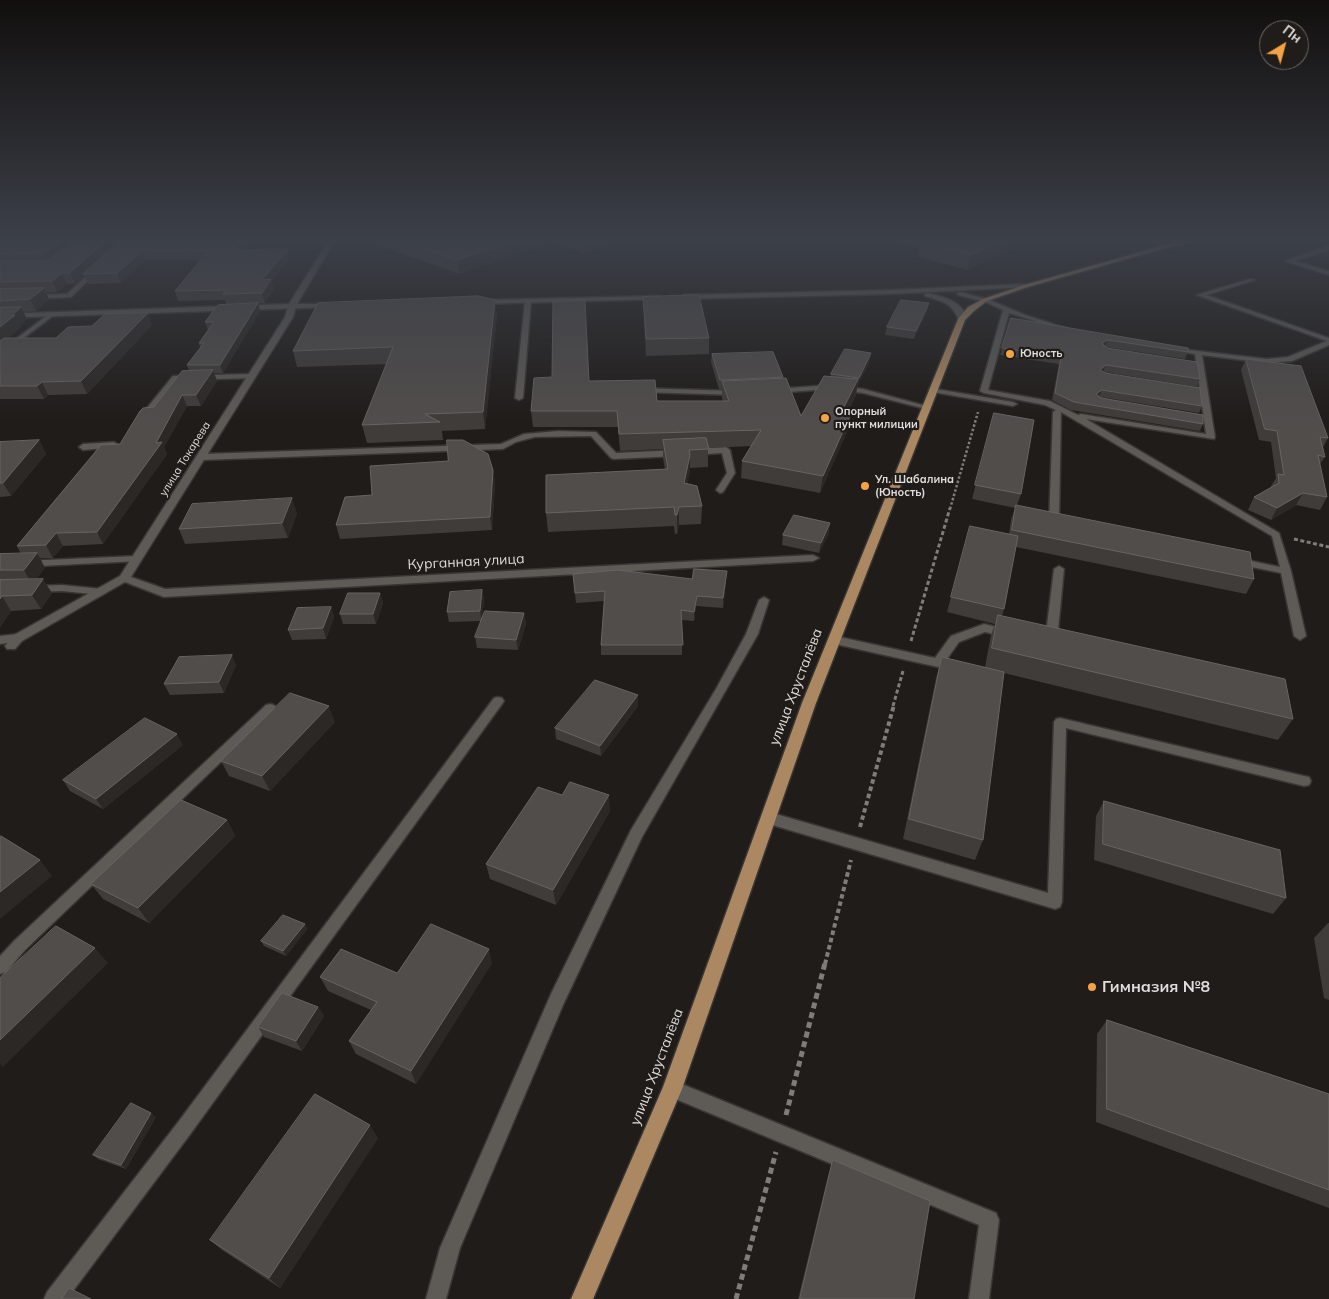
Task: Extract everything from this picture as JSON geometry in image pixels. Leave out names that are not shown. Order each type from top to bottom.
[{"type":"main road","name":"улица Хрусталёва","points":[[582,1299],[672,1089],[809,703],[926,406],[962,319],[971,309],[985,301]]},
{"type":"street","name":"улица Токарева","points":[[14,642],[124,578],[290,317],[295,301]]},
{"type":"street","points":[[472,302],[545,301]]},
{"type":"street","points":[[947,301],[958,308],[962,319]]},
{"type":"street","points":[[0,316],[339,305]]},
{"type":"street","name":"Курганная улица","points":[[124,578],[164,593],[812,558]]},
{"type":"lane","points":[[519,398],[528,301]]},
{"type":"lane","points":[[987,301],[1023,316],[1077,331]]},
{"type":"lane","points":[[1216,301],[1329,341]]},
{"type":"lane","points":[[983,395],[1007,309]]},
{"type":"lane","points":[[0,354],[52,315]]},
{"type":"lane","points":[[1163,347],[1198,354],[1267,361],[1289,359],[1329,341]]},
{"type":"lane","points":[[983,395],[1073,415],[1211,437],[1198,354]]},
{"type":"lane","points":[[1190,364],[1200,365]]},
{"type":"lane","points":[[139,423],[176,378],[252,376]]},
{"type":"lane","points":[[770,391],[830,387],[863,391],[926,406]]},
{"type":"lane","points":[[632,389],[743,392]]},
{"type":"lane","points":[[933,390],[1047,403],[1073,415],[1276,535],[1300,636]]},
{"type":"lane","points":[[1195,391],[1204,392]]},
{"type":"lane","points":[[1058,412],[1054,523],[1064,525]]},
{"type":"lane","points":[[1198,417],[1208,419]]},
{"type":"lane","points":[[202,457],[503,446],[515,438],[543,433],[592,434],[614,456],[726,450],[731,473],[720,490]]},
{"type":"lane","points":[[83,447],[120,445]]},
{"type":"lane","points":[[0,565],[136,559]]},
{"type":"lane","points":[[1228,559],[1286,571]]},
{"type":"lane","points":[[1051,642],[1059,569]]},
{"type":"lane","points":[[26,589],[62,588],[102,592]]},
{"type":"lane","points":[[436,1299],[450,1248],[561,992],[636,834],[752,634],[764,600]]},
{"type":"lane","points":[[835,640],[938,663],[955,639],[984,628],[1022,636]]},
{"type":"lane","points":[[0,640],[14,642]]},
{"type":"lane","points":[[54,1299],[185,1127],[498,701]]},
{"type":"lane","points":[[0,967],[20,945],[270,708]]},
{"type":"lane","points":[[768,818],[1054,902],[1060,722],[1304,781]]},
{"type":"lane","points":[[672,1089],[989,1220],[979,1299]]},
{"type":"path","points":[[1276,535],[1329,547]]},
{"type":"building","points":[[372,301],[495,301],[483,412],[425,414],[440,422],[362,425],[393,347],[293,351],[318,303]]},
{"type":"building","points":[[585,301],[589,381],[655,380],[657,401],[729,401],[722,381],[786,378],[801,416],[824,376],[858,379],[840,415],[850,416],[823,476],[742,461],[761,430],[619,434],[617,411],[531,411],[534,378],[552,377],[553,302]]},
{"type":"building","points":[[643,301],[700,301],[709,338],[646,339]]},
{"type":"building","points":[[901,301],[929,303],[916,331],[887,327]]},
{"type":"building","points":[[258,303],[220,365],[187,365],[204,343],[199,343],[214,322],[205,322],[218,305]]},
{"type":"building","points":[[21,307],[12,315],[15,315],[0,327],[0,308]]},
{"type":"building","points":[[148,313],[81,381],[42,382],[37,386],[0,386],[0,341],[4,338],[56,338],[68,327],[92,326],[105,314]]},
{"type":"building","points":[[1011,318],[1188,348],[1188,352],[1108,340],[1102,343],[1107,348],[1197,362],[1200,379],[1106,365],[1100,370],[1105,373],[1200,388],[1202,406],[1102,390],[1096,394],[1101,398],[1203,415],[1203,424],[1074,402],[1055,393],[1061,357],[1002,348]]},
{"type":"building","points":[[845,349],[871,353],[859,378],[831,374]]},
{"type":"building","points":[[773,352],[783,377],[720,380],[712,354]]},
{"type":"building","points":[[1246,359],[1301,366],[1328,438],[1320,437],[1325,457],[1318,455],[1327,497],[1303,493],[1277,508],[1254,497],[1279,483],[1278,474],[1284,475],[1277,431],[1265,429]]},
{"type":"building","points":[[213,370],[196,395],[182,395],[156,443],[162,442],[97,532],[56,533],[46,545],[17,546],[101,445],[120,444],[140,411],[143,408],[154,407],[182,371]]},
{"type":"building","points":[[994,413],[1034,420],[1021,494],[975,485]]},
{"type":"building","points":[[706,438],[709,449],[689,450],[690,455],[684,483],[697,486],[702,506],[679,507],[677,515],[675,515],[674,507],[546,513],[546,475],[668,469],[663,440]]},
{"type":"building","points":[[39,440],[3,483],[0,483],[0,442]]},
{"type":"building","points":[[447,440],[463,440],[488,454],[493,470],[490,517],[336,525],[345,497],[372,495],[370,466],[448,461]]},
{"type":"building","points":[[292,498],[282,523],[179,529],[192,504]]},
{"type":"building","points":[[1016,505],[1250,552],[1254,579],[1012,530]]},
{"type":"building","points":[[794,515],[830,523],[821,543],[783,535]]},
{"type":"building","points":[[970,526],[1018,536],[1004,609],[951,597]]},
{"type":"building","points":[[37,553],[24,570],[0,570],[0,554]]},
{"type":"building","points":[[694,569],[727,571],[723,598],[697,596],[694,612],[681,610],[683,645],[601,645],[605,591],[575,593],[573,574],[618,570],[692,579]]},
{"type":"building","points":[[43,579],[32,595],[2,596],[0,599],[0,580]]},
{"type":"building","points":[[482,590],[480,611],[447,612],[450,592]]},
{"type":"building","points":[[348,593],[380,593],[373,614],[340,614]]},
{"type":"building","points":[[331,607],[323,628],[288,630],[297,608]]},
{"type":"building","points":[[485,611],[524,613],[516,640],[475,637]]},
{"type":"building","points":[[998,615],[1285,679],[1293,719],[992,648]]},
{"type":"building","points":[[232,655],[219,682],[164,684],[179,657]]},
{"type":"building","points":[[942,657],[1004,672],[983,840],[909,819]]},
{"type":"building","points":[[595,680],[638,695],[600,746],[555,728]]},
{"type":"building","points":[[290,693],[329,706],[262,776],[221,761]]},
{"type":"building","points":[[145,718],[177,734],[96,799],[63,780]]},
{"type":"building","points":[[570,782],[609,795],[553,890],[486,864],[538,787],[562,795]]},
{"type":"building","points":[[181,800],[227,820],[138,908],[91,884]]},
{"type":"building","points":[[1104,801],[1280,850],[1286,898],[1103,844]]},
{"type":"building","points":[[0,837],[40,860],[0,892]]},
{"type":"building","points":[[283,915],[305,924],[283,951],[261,941]]},
{"type":"building","points":[[431,924],[489,949],[411,1071],[349,1041],[377,1002],[320,977],[341,949],[397,973]]},
{"type":"building","points":[[56,926],[95,948],[0,1040],[0,978]]},
{"type":"building","points":[[282,993],[318,1007],[296,1041],[258,1027]]},
{"type":"building","points":[[1107,1020],[1329,1094],[1329,1190],[1107,1109]]},
{"type":"building","points":[[315,1094],[370,1125],[269,1278],[210,1240]]},
{"type":"building","points":[[131,1103],[151,1113],[121,1165],[93,1155]]},
{"type":"building","points":[[833,1160],[930,1201],[914,1299],[800,1299]]},
{"type":"building","points":[[69,1288],[91,1299],[62,1299]]},
{"type":"place","name":"Юность","points":[[1010,354]]},
{"type":"place","name":"Опорный пункт милиции","points":[[825,418]]},
{"type":"place","name":"Ул. Шабалина (Юность)","points":[[865,486]]},
{"type":"place","name":"Гимназия №8","points":[[1092,987]]}]
